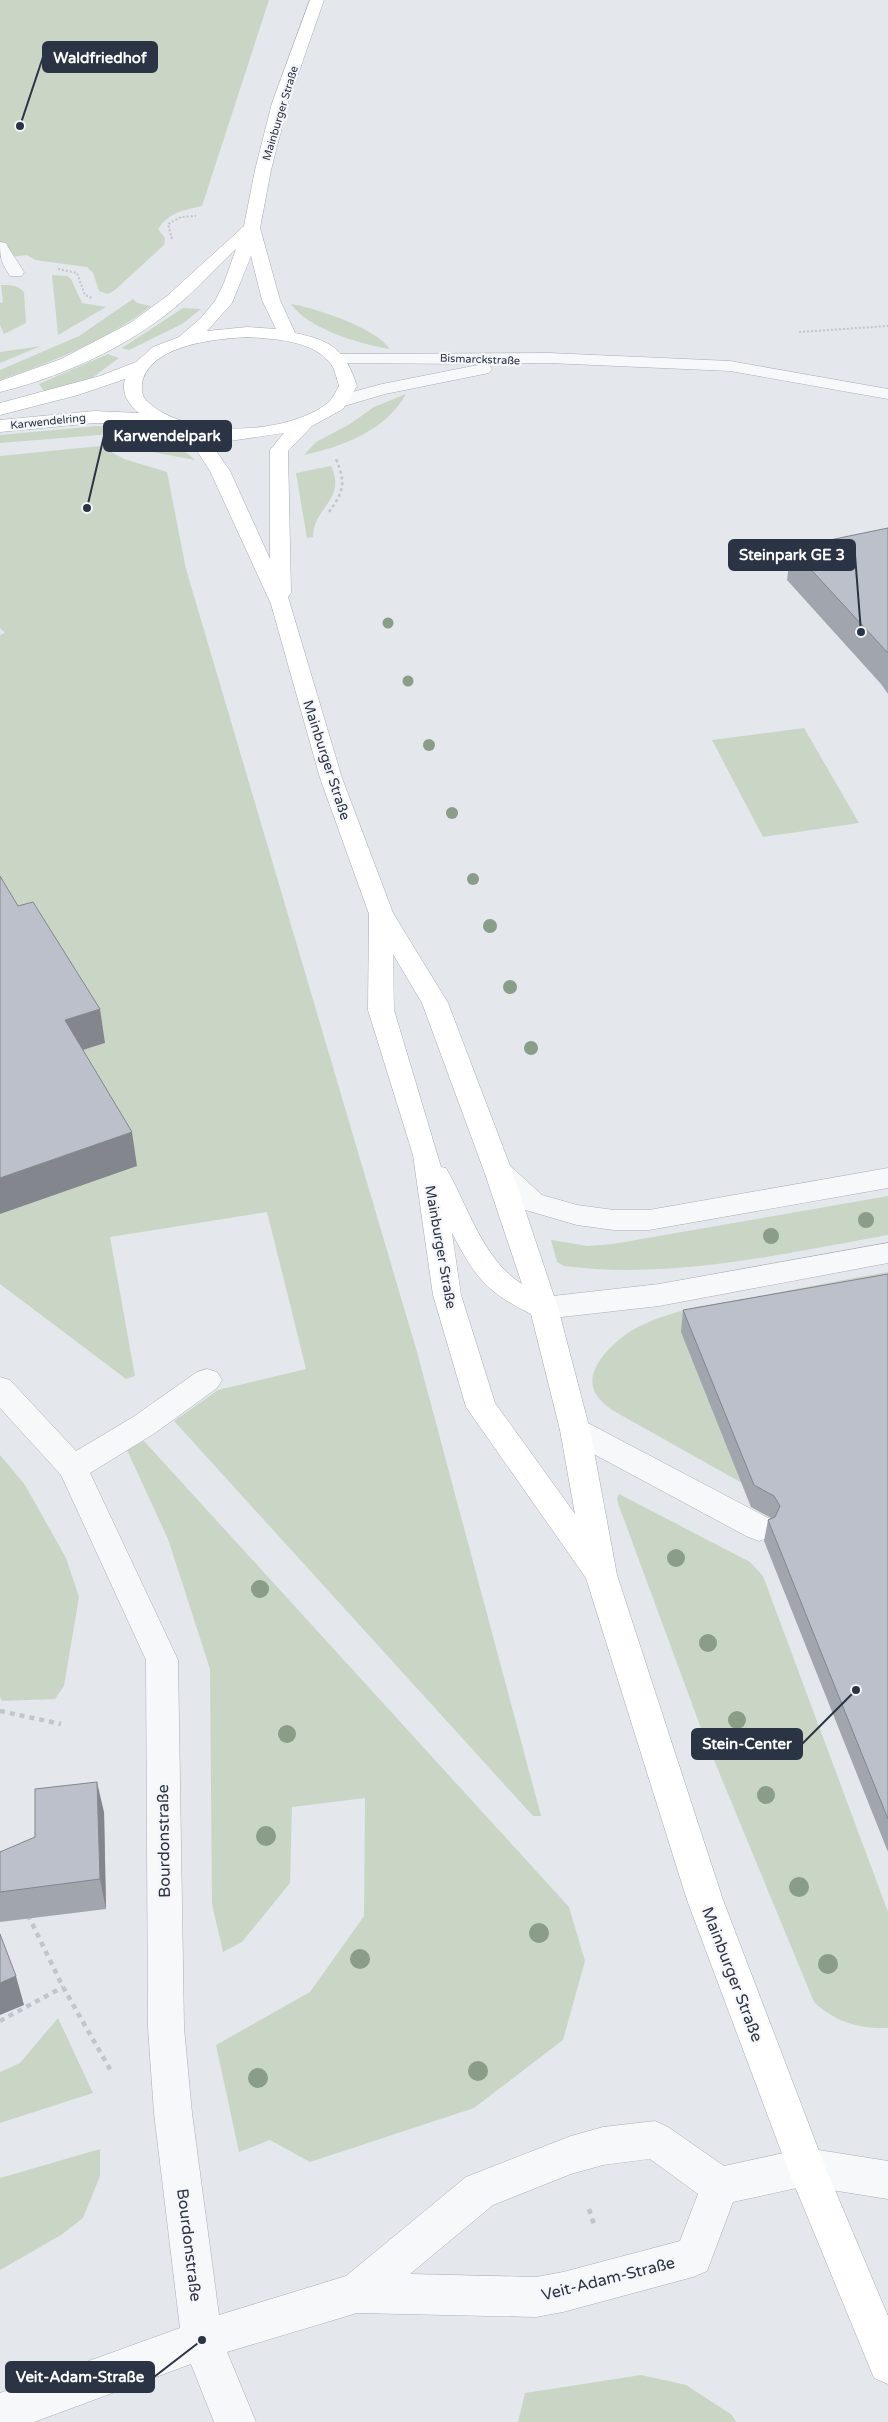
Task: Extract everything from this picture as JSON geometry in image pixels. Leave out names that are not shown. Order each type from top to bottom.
[{"type":"main road","name":"Mainburger Straße","points":[[184,342],[207,322],[223,303],[233,283],[252,228],[263,170],[280,103],[317,0]]},
{"type":"main road","name":"Mainburger Straße","points":[[252,228],[271,300],[288,337]]},
{"type":"main road","points":[[0,388],[75,359],[151,316],[172,301],[234,241],[252,228]]},
{"type":"main road","name":"Mainburger Straße","points":[[338,358],[308,342],[288,337],[261,333],[225,334],[184,342],[159,352],[141,366],[134,377],[132,388],[135,399],[143,409],[156,419],[190,431],[212,434],[244,435],[283,430],[319,417],[341,400]]},
{"type":"main road","points":[[338,358],[345,369],[348,379],[347,390],[341,400]]},
{"type":"main road","name":"Karwendelring","points":[[0,409],[61,395],[104,382],[141,366]]},
{"type":"main road","name":"Karwendelring","points":[[0,426],[94,417],[156,419]]},
{"type":"main road","name":"Mainburger Straße","points":[[281,604],[279,450],[304,423]]},
{"type":"main road","name":"Mainburger Straße","points":[[190,431],[200,441],[220,471],[281,604],[331,778],[380,913],[435,1003],[498,1171],[544,1308],[575,1430],[601,1575],[705,1900],[806,2167],[888,2364]]},
{"type":"main road","name":"Mainburger Straße","points":[[380,913],[381,1010],[426,1155],[447,1295],[481,1407],[601,1575]]},
{"type":"main road","points":[[426,1155],[472,1244],[493,1274],[506,1288],[544,1308]]},
{"type":"street","points":[[0,247],[16,272]]},
{"type":"street","name":"Bismarckstraße","points":[[338,358],[458,357],[526,360]]},
{"type":"street","points":[[526,360],[549,358],[730,366],[888,394]]},
{"type":"street","name":"Bismarckstraße","points":[[341,400],[382,389],[526,360]]},
{"type":"street","points":[[498,1171],[532,1202],[578,1215],[614,1220],[649,1220],[888,1178]]},
{"type":"street","points":[[544,1308],[658,1295],[888,1253]]},
{"type":"street","points":[[73,1468],[144,1425],[208,1380]]},
{"type":"street","name":"Bourdonstraße","points":[[0,1388],[73,1468],[162,1660],[166,2028],[173,2113],[202,2340],[235,2422]]},
{"type":"street","points":[[575,1430],[759,1528]]},
{"type":"street","name":"Veit-Adam-Straße","points":[[0,2414],[202,2340],[357,2293],[536,2297],[563,2292],[693,2257],[720,2186],[654,2140],[603,2146],[571,2155],[480,2191],[357,2293]]},
{"type":"street","points":[[720,2186],[806,2167],[888,2180]]},
{"type":"path","points":[[173,240],[168,224],[181,217],[204,215]]},
{"type":"path","points":[[51,269],[77,273],[85,295],[96,300]]},
{"type":"path","points":[[0,1711],[61,1724]]},
{"type":"path","points":[[27,1913],[63,1987],[112,2072]]},
{"type":"path","points":[[0,2021],[63,1987]]},
{"type":"path","points":[[588,2205],[596,2229]]},
{"type":"green space","points":[[0,0],[269,0],[202,206],[183,211],[167,219],[158,229],[165,238],[164,245],[115,290],[108,294],[99,291],[93,273],[87,267],[35,260],[27,255],[0,258]]},
{"type":"green space","points":[[52,275],[67,276],[71,279],[82,303],[106,307],[58,335]]},
{"type":"green space","points":[[1,285],[11,285],[24,292],[26,323],[4,334],[0,325],[0,303],[3,302]]},
{"type":"green space","points":[[133,299],[137,303],[151,306],[98,340],[39,366],[0,380],[0,370],[79,336]]},
{"type":"green space","points":[[291,304],[316,310],[359,326],[372,333],[390,349],[365,344],[336,334],[310,321]]},
{"type":"green space","points":[[183,308],[201,309],[182,324],[129,350],[122,348]]},
{"type":"green space","points":[[41,346],[0,363],[0,352]]},
{"type":"green space","points":[[108,354],[119,358],[92,378],[44,391],[39,384]]},
{"type":"green space","points":[[406,394],[387,418],[362,435],[334,447],[304,455],[316,442],[350,424],[374,407]]},
{"type":"green space","points":[[98,426],[137,431],[162,439],[185,451],[195,460],[152,452],[111,434],[0,443],[0,435]]},
{"type":"green space","points":[[100,446],[124,459],[167,472],[186,569],[417,1352],[541,1816],[533,1816],[174,1421],[218,1390],[306,1369],[267,1212],[110,1237],[135,1376],[126,1379],[0,1284],[0,1213],[70,1054],[104,1043],[0,900],[0,635],[5,633],[0,628],[0,456]]},
{"type":"green space","points":[[331,466],[335,478],[335,487],[314,527],[313,537],[307,538],[296,473]]},
{"type":"green space","points":[[804,728],[859,823],[763,837],[712,740]]},
{"type":"green space","points":[[888,1196],[888,1235],[727,1263],[646,1270],[564,1266],[557,1262],[551,1240],[588,1246],[613,1244]]},
{"type":"green space","points":[[888,1272],[888,1295],[742,1483],[612,1410],[599,1399],[593,1387],[593,1376],[597,1365],[613,1345],[633,1330],[655,1319],[708,1305]]},
{"type":"green space","points":[[144,1441],[569,1907],[585,1961],[563,2040],[474,2108],[310,2162],[270,2140],[239,2152],[216,2045],[310,1992],[364,1916],[365,1798],[292,1807],[290,1883],[242,1942],[223,1952],[212,1904],[210,1669],[168,1539],[127,1450]]},
{"type":"green space","points":[[0,1455],[25,1485],[66,1558],[79,1597],[64,1686],[55,1699],[2,1701],[0,1697]]},
{"type":"green space","points":[[619,1494],[750,1562],[763,1576],[888,1912],[888,2028],[867,2027],[848,2023],[830,2015],[814,2002],[702,1731],[619,1506],[617,1499]]},
{"type":"green space","points":[[58,2018],[93,2093],[0,2123],[0,2072],[20,2063]]},
{"type":"green space","points":[[100,2149],[100,2176],[83,2218],[61,2235],[0,2270],[0,2178]]},
{"type":"green space","points":[[641,2375],[686,2385],[732,2415],[736,2422],[518,2422],[525,2393]]},
{"type":"building","points":[[888,528],[888,653],[791,548]]},
{"type":"building","points":[[0,876],[18,906],[33,902],[100,1009],[65,1020],[132,1132],[0,1178]]},
{"type":"building","points":[[888,1274],[888,1819],[768,1520],[775,1517],[780,1506],[774,1496],[754,1485],[683,1310]]},
{"type":"building","points":[[97,1782],[100,1879],[0,1892],[0,1852],[35,1837],[35,1789]]},
{"type":"building","points":[[0,1934],[16,1976],[0,1983]]},
{"type":"place","name":"Waldfriedhof","points":[[20,126]]},
{"type":"place","name":"Karwendelpark","points":[[87,508]]},
{"type":"place","name":"Steinpark GE 3","points":[[861,632]]},
{"type":"place","name":"Stein-Center","points":[[856,1690]]},
{"type":"place","name":"Veit-Adam-Straße","points":[[202,2340]]}]
